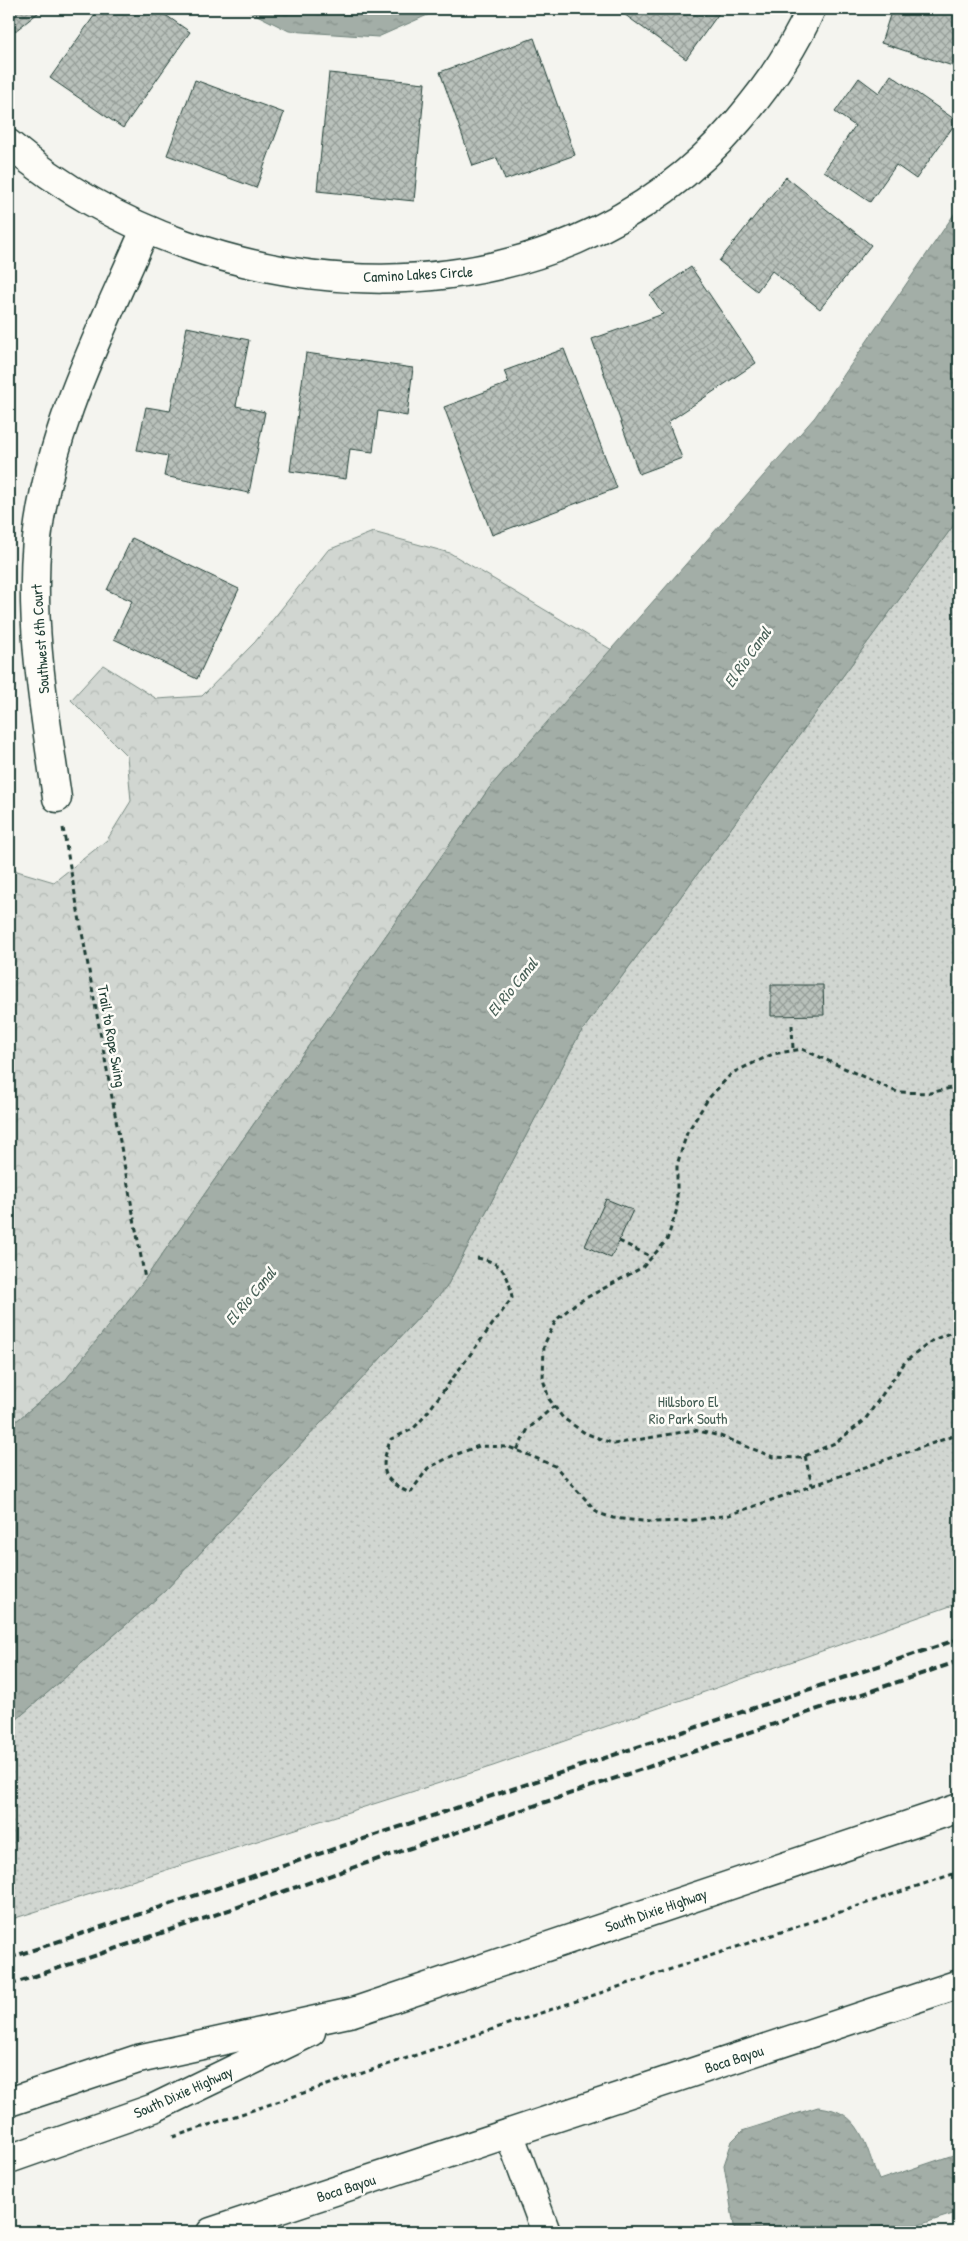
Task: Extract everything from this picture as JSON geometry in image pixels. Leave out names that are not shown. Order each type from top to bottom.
[{"type":"street","name":"Camino Lakes Circle","points":[[9,144],[33,165],[91,202],[146,230],[177,243],[243,263],[311,275],[380,279],[449,275],[524,260],[567,244],[628,214],[690,170],[718,144],[767,86],[788,54],[811,9]]},
{"type":"street","name":"Southwest 6th Court","points":[[57,798],[39,672],[34,605],[38,538],[49,472],[69,407],[146,230]]},
{"type":"street","name":"South Dixie Highway","points":[[9,2102],[138,2059],[353,2012],[959,1808]]},
{"type":"street","name":"Boca Bayou","points":[[211,2232],[959,1984]]},
{"type":"street","name":"South Dixie Highway","points":[[9,2159],[154,2108],[353,2012]]},
{"type":"street","points":[[509,2133],[546,2232]]},
{"type":"path","name":"Trail to Rope Swing","points":[[57,798],[145,1279]]},
{"type":"path","points":[[792,1025],[792,1050]]},
{"type":"path","points":[[959,1086],[930,1093],[897,1092],[802,1049],[773,1054],[732,1073],[708,1098],[687,1132],[678,1165],[677,1208],[667,1240],[643,1267],[575,1304],[556,1320],[544,1345],[543,1379],[549,1399],[563,1418],[585,1433],[614,1444],[694,1430],[720,1436],[773,1457],[800,1458],[835,1443],[864,1421],[905,1362],[933,1340],[959,1329]]},
{"type":"path","points":[[619,1241],[652,1257]]},
{"type":"path","points":[[477,1258],[493,1261],[504,1272],[510,1281],[512,1298],[424,1417],[413,1429],[391,1439],[384,1457],[384,1474],[395,1486],[410,1493],[428,1468],[452,1456],[479,1446],[509,1447],[555,1466],[598,1513],[613,1518],[651,1522],[688,1521],[729,1515],[959,1434]]},
{"type":"path","points":[[517,1450],[528,1429],[554,1406]]},
{"type":"path","points":[[805,1456],[812,1485]]},
{"type":"path","points":[[169,2138],[959,1872]]},
{"type":"green space","name":"Hillsboro El Rio Park South","points":[[959,518],[959,1603],[493,1766],[9,1920],[9,1726],[165,1591],[446,1288],[579,1035]]},
{"type":"green space","points":[[373,532],[450,553],[612,650],[490,787],[145,1279],[64,1382],[9,1427],[9,861],[17,871],[54,882],[107,840],[131,801],[127,756],[71,700],[103,665],[157,699],[202,696],[255,642],[328,550]]},
{"type":"water","points":[[245,9],[441,9],[378,37],[289,31]]},
{"type":"water","name":"El Rio Canal","points":[[959,207],[959,518],[579,1035],[446,1288],[165,1591],[9,1726],[9,1427],[64,1382],[145,1279],[490,787],[815,417]]},
{"type":"water","points":[[818,2107],[833,2110],[844,2115],[853,2123],[860,2132],[879,2180],[959,2153],[959,2212],[897,2232],[735,2232],[724,2165],[732,2141],[742,2131]]},
{"type":"building","points":[[9,9],[43,9],[10,35]]},
{"type":"building","points":[[99,9],[157,9],[190,32],[123,128],[50,78]]},
{"type":"building","points":[[617,9],[722,9],[686,59]]},
{"type":"building","points":[[892,9],[959,9],[959,68],[881,43]]},
{"type":"building","points":[[534,38],[575,155],[505,180],[497,158],[473,166],[440,72]]},
{"type":"building","points":[[329,73],[425,83],[414,201],[317,191]]},
{"type":"building","points":[[891,75],[957,121],[916,179],[896,165],[870,202],[824,171],[855,126],[835,112],[859,78],[879,93]]},
{"type":"building","points":[[195,80],[284,113],[256,188],[167,155]]},
{"type":"building","points":[[786,177],[871,245],[820,309],[772,271],[757,291],[719,261]]},
{"type":"building","points":[[691,267],[756,363],[668,422],[682,458],[639,474],[592,339],[663,314],[650,295]]},
{"type":"building","points":[[187,327],[249,340],[236,406],[265,412],[249,493],[164,476],[168,456],[137,450],[146,407],[170,411]]},
{"type":"building","points":[[564,349],[617,488],[492,535],[444,407],[509,383],[504,371]]},
{"type":"building","points":[[306,353],[413,368],[407,416],[378,411],[373,452],[350,449],[346,479],[290,471]]},
{"type":"building","points":[[132,538],[239,589],[197,679],[114,639],[132,601],[107,590]]},
{"type":"building","points":[[771,985],[823,985],[824,1015],[771,1016]]},
{"type":"building","points":[[606,1199],[633,1210],[611,1258],[585,1246]]},
{"type":"railway","points":[[9,1958],[959,1639]]},
{"type":"railway","points":[[9,1985],[959,1661]]}]
